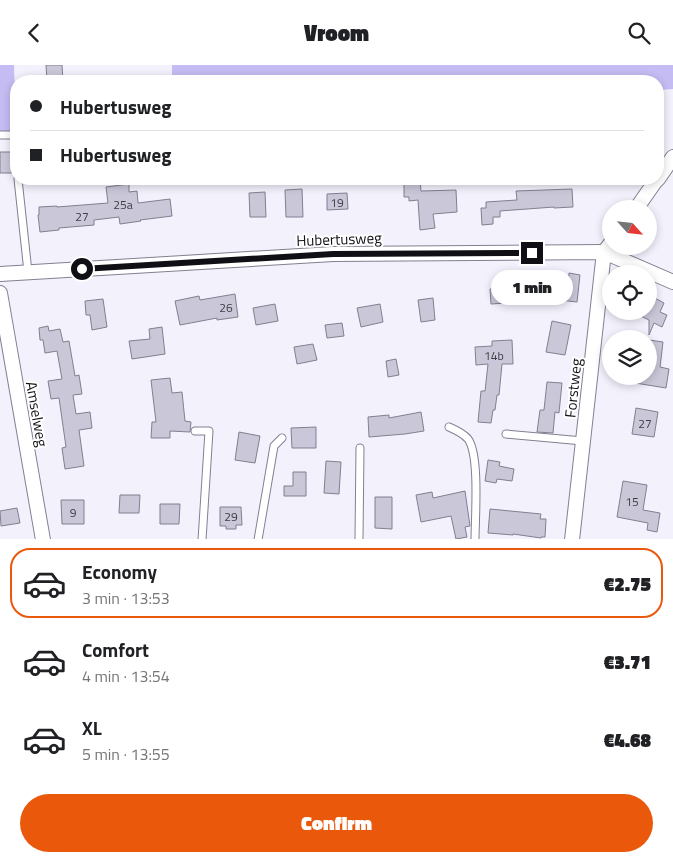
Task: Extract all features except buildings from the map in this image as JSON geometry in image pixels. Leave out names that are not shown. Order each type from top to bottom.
[{"type":"street","points":[[664,169],[673,157]]},
{"type":"street","points":[[642,200],[653,185]]},
{"type":"street","name":"Hubertusweg","points":[[0,274],[333,254],[602,248]]},
{"type":"street","name":"Forstweg","points":[[572,539],[607,255]]},
{"type":"street","name":"Hubertusweg","points":[[621,255],[673,282]]},
{"type":"street","name":"Amselweg","points":[[0,293],[43,539]]},
{"type":"lane","points":[[19,185],[28,272]]},
{"type":"lane","points":[[449,427],[462,433],[469,441],[474,457],[476,483],[475,539]]},
{"type":"lane","points":[[195,431],[209,431],[202,539]]},
{"type":"lane","points":[[506,434],[583,441]]},
{"type":"lane","points":[[258,539],[274,446],[282,438]]},
{"type":"lane","points":[[359,539],[360,448]]},
{"type":"shaded area","points":[[0,65],[14,65],[14,75],[10,75],[10,133],[0,133]]},
{"type":"shaded area","points":[[172,65],[673,65],[673,89],[664,90],[664,75],[172,75]]},
{"type":"route","points":[[82,269],[333,254],[532,253]]}]
